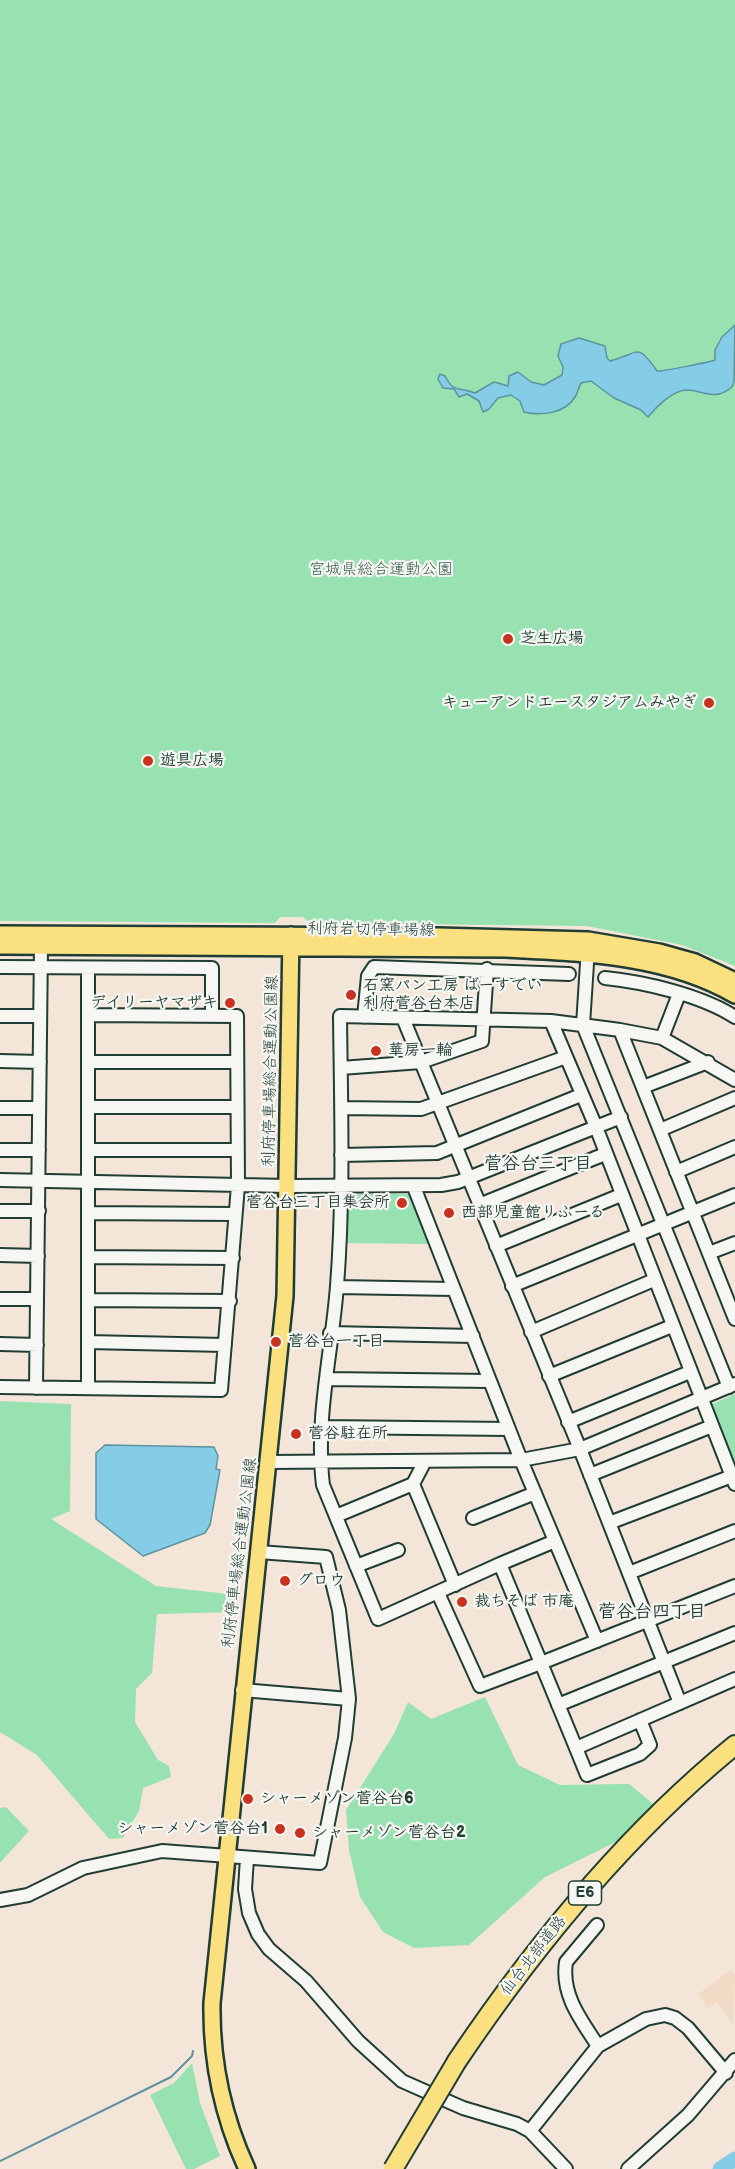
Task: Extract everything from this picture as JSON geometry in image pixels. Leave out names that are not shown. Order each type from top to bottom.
[{"type":"highway","name":"仙台北部道路","points":[[393,2169],[457,2061],[529,1960],[574,1905],[673,1802],[735,1745]]},
{"type":"main road","name":"利府岩切停車場線","points":[[0,934],[588,947],[659,952],[695,962],[735,981]]},
{"type":"main road","name":"利府岩切停車場線","points":[[0,946],[291,941]]},
{"type":"main road","name":"利府停車場総合運動公園線","points":[[247,2169],[226,2118],[214,2060],[213,1973],[285,1296],[291,941]]},
{"type":"main road","name":"利府岩切停車場線","points":[[588,947],[682,972],[735,995]]},
{"type":"street","points":[[36,1388],[41,946]]},
{"type":"street","points":[[269,1462],[521,1460],[580,1449],[732,1386],[583,1025],[588,947]]},
{"type":"street","points":[[0,967],[212,968],[212,1016]]},
{"type":"street","points":[[364,1017],[368,975],[374,967],[487,969],[569,974]]},
{"type":"street","points":[[88,968],[88,1388]]},
{"type":"street","points":[[341,1068],[421,1062],[482,1041],[487,969]]},
{"type":"street","points":[[605,978],[630,981],[679,994],[726,1011],[735,1017]]},
{"type":"street","points":[[662,1038],[679,994]]},
{"type":"street","points":[[0,1387],[221,1390],[238,1186],[237,1016],[89,1015]]},
{"type":"street","points":[[0,1016],[40,1016]]},
{"type":"street","points":[[555,1541],[378,1619],[356,1566],[323,1485],[320,1463],[330,1333],[337,1287],[341,1187],[340,1016],[551,1021],[620,1030],[662,1038],[708,1062],[735,1080]]},
{"type":"street","points":[[403,1018],[580,1449],[680,1703]]},
{"type":"street","points":[[551,1021],[596,1127],[733,1480],[609,1523]]},
{"type":"street","points":[[620,1030],[709,1253],[730,1292],[735,1319]]},
{"type":"street","points":[[341,1108],[421,1109],[566,1057]]},
{"type":"street","points":[[0,1061],[40,1062]]},
{"type":"street","points":[[89,1062],[237,1062]]},
{"type":"street","points":[[643,1088],[708,1062]]},
{"type":"street","points":[[341,1155],[437,1153],[581,1095]]},
{"type":"street","points":[[660,1130],[735,1098]]},
{"type":"street","points":[[88,1107],[237,1107]]},
{"type":"street","points":[[0,1108],[39,1108]]},
{"type":"street","points":[[0,1180],[238,1186],[414,1187],[441,1185],[468,1178],[621,1117]]},
{"type":"street","points":[[676,1172],[735,1148]]},
{"type":"street","points":[[0,1150],[39,1150]]},
{"type":"street","points":[[88,1150],[237,1150]]},
{"type":"street","points":[[479,1204],[605,1154]]},
{"type":"street","points":[[414,1187],[521,1460],[597,1641]]},
{"type":"street","points":[[496,1246],[621,1195]]},
{"type":"street","points":[[512,1286],[735,1195]]},
{"type":"street","points":[[0,1211],[39,1211]]},
{"type":"street","points":[[88,1214],[236,1214]]},
{"type":"street","points":[[709,1253],[735,1243]]},
{"type":"street","points":[[0,1255],[38,1256]]},
{"type":"street","points":[[88,1257],[233,1258]]},
{"type":"street","points":[[531,1332],[654,1280]]},
{"type":"street","points":[[337,1287],[453,1289]]},
{"type":"street","points":[[0,1299],[37,1299]]},
{"type":"street","points":[[88,1300],[230,1301]]},
{"type":"street","points":[[549,1376],[672,1326]]},
{"type":"street","points":[[330,1333],[473,1336]]},
{"type":"street","points":[[88,1342],[225,1345]]},
{"type":"street","points":[[0,1344],[37,1345]]},
{"type":"street","points":[[568,1422],[690,1372]]},
{"type":"street","points":[[327,1379],[490,1382]]},
{"type":"street","points":[[590,1475],[712,1426]]},
{"type":"street","points":[[323,1427],[509,1429]]},
{"type":"street","points":[[336,1516],[413,1484],[425,1461]]},
{"type":"street","points":[[413,1484],[456,1585]]},
{"type":"street","points":[[473,1518],[535,1493]]},
{"type":"street","points":[[628,1574],[735,1531]]},
{"type":"street","points":[[356,1566],[398,1550]]},
{"type":"street","points":[[0,1899],[28,1895],[75,1870],[123,1858],[172,1850],[320,1863],[345,1738],[350,1700],[339,1610],[326,1557],[259,1552]]},
{"type":"street","points":[[500,1564],[586,1775],[640,1754],[650,1745],[640,1720]]},
{"type":"street","points":[[438,1593],[480,1686],[735,1586]]},
{"type":"street","points":[[558,1705],[735,1634]]},
{"type":"street","points":[[576,1748],[735,1679]]},
{"type":"street","points":[[242,1690],[350,1700]]},
{"type":"street","points":[[247,1858],[245,1889],[249,1913],[258,1934],[269,1949],[306,1981],[358,2041],[402,2080],[463,2108],[517,2124],[530,2131],[566,2169]]},
{"type":"street","points":[[597,1924],[566,1962],[565,1969],[570,2001],[598,2046]]},
{"type":"street","points":[[530,2131],[598,2046],[646,2019],[665,2015],[675,2018],[688,2028],[726,2073]]},
{"type":"street","points":[[628,2169],[688,2115],[735,2060]]},
{"type":"shaded area","points":[[731,1970],[735,1976],[733,2024],[717,2002],[708,2008],[698,1994]]},
{"type":"green space","name":"宮城県総合運動公園","points":[[0,0],[735,0],[735,966],[682,945],[587,926],[310,923],[303,917],[280,917],[275,923],[0,921]]},
{"type":"green space","points":[[349,1194],[410,1194],[428,1244],[344,1243],[345,1199]]},
{"type":"green space","points":[[735,1394],[735,1470],[709,1411],[712,1404]]},
{"type":"green space","points":[[0,1401],[71,1404],[70,1511],[51,1519],[156,1586],[237,1595],[237,1612],[157,1614],[152,1673],[136,1689],[135,1722],[158,1760],[169,1766],[171,1777],[143,1788],[139,1811],[123,1838],[109,1839],[37,1755],[0,1732]]},
{"type":"green space","points":[[485,1697],[518,1765],[560,1785],[629,1784],[668,1816],[545,1877],[469,1945],[414,1948],[383,1932],[360,1897],[349,1850],[346,1810],[394,1734],[408,1702],[431,1719]]},
{"type":"green space","points":[[6,1807],[29,1831],[0,1863],[0,1808]]},
{"type":"green space","points":[[192,2063],[200,2103],[220,2156],[194,2169],[186,2169],[150,2095],[174,2083]]},
{"type":"water","points":[[735,325],[732,387],[714,395],[692,390],[675,393],[648,417],[641,410],[614,398],[591,381],[581,383],[571,403],[565,407],[537,414],[524,412],[520,401],[511,395],[498,398],[489,409],[483,412],[479,401],[467,394],[459,397],[454,389],[443,388],[438,379],[440,374],[445,376],[454,387],[475,393],[494,382],[508,386],[509,376],[518,372],[531,382],[544,385],[562,375],[563,367],[558,356],[561,344],[579,338],[605,346],[607,358],[610,361],[636,352],[645,356],[657,371],[675,368],[715,360],[715,350],[722,337]]},
{"type":"water","points":[[105,1445],[214,1447],[218,1456],[216,1469],[220,1470],[210,1525],[205,1533],[143,1556],[96,1519],[96,1453]]},
{"type":"waterway","points":[[0,2161],[171,2077],[192,2056],[193,2051]]},
{"type":"waterway","points":[[720,2169],[735,2159]]},
{"type":"place","name":"芝生広場","points":[[508,639]]},
{"type":"place","name":"キューアンドエースタジアムみやぎ","points":[[709,703]]},
{"type":"place","name":"遊具広場","points":[[148,761]]},
{"type":"place","name":"石窯パン工房 ばーすでい 利府菅谷台本店","points":[[351,995]]},
{"type":"place","name":"デイリーヤマザキ","points":[[230,1003]]},
{"type":"place","name":"華房一輪","points":[[376,1051]]},
{"type":"place","name":"菅谷台三丁目集会所","points":[[402,1203]]},
{"type":"place","name":"西部児童館りふーる","points":[[449,1213]]},
{"type":"place","name":"菅谷台一丁目","points":[[276,1342]]},
{"type":"place","name":"菅谷駐在所","points":[[296,1434]]},
{"type":"place","name":"グロウ","points":[[285,1581]]},
{"type":"place","name":"裁ちそば 市庵","points":[[462,1602]]},
{"type":"place","name":"シャーメゾン菅谷台6","points":[[248,1799]]},
{"type":"place","name":"シャーメゾン菅谷台1","points":[[280,1829]]},
{"type":"place","name":"シャーメゾン菅谷台2","points":[[300,1833]]},
{"type":"district","name":"菅谷台三丁目","points":[[538,1164]]},
{"type":"district","name":"菅谷台四丁目","points":[[652,1612]]}]
